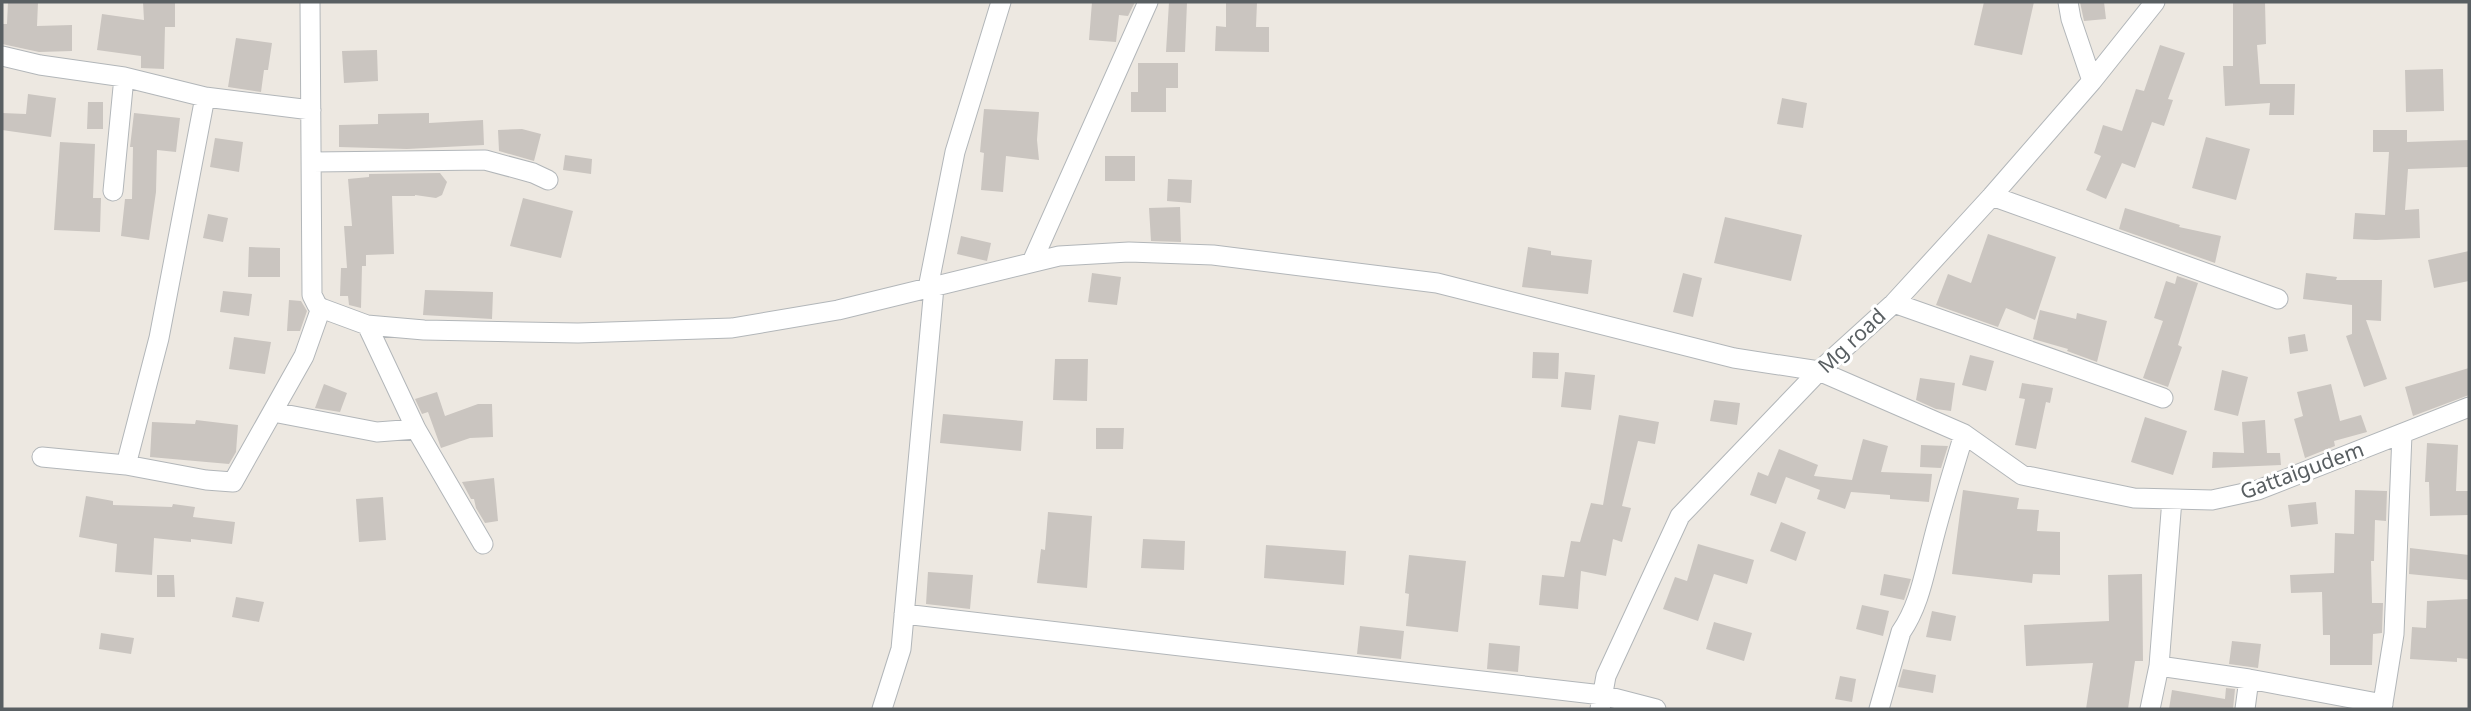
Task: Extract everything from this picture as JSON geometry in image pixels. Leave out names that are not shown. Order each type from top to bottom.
[{"type":"street","points":[[42,457],[126,465],[206,480],[233,482],[304,356],[321,308],[313,295],[310,2]]},
{"type":"street","points":[[883,709],[901,649],[931,288],[956,152],[1001,2]]},
{"type":"street","points":[[1032,262],[1148,2]]},
{"type":"street","points":[[2068,2],[2092,81]]},
{"type":"street","name":"Mg road","points":[[1601,702],[1606,676],[1680,516],[1819,372],[1894,303],[2092,81],[2155,2]]},
{"type":"street","points":[[2,56],[40,65],[124,77],[205,97],[311,110]]},
{"type":"street","points":[[113,191],[124,77]]},
{"type":"street","points":[[126,465],[159,338],[205,97]]},
{"type":"street","points":[[313,162],[485,160],[533,173],[548,180]]},
{"type":"street","points":[[1992,195],[2278,299]]},
{"type":"street","name":"Gattaigudem","points":[[321,308],[367,325],[424,330],[578,333],[732,328],[838,310],[1059,256],[1129,252],[1213,255],[1437,283],[1734,358],[1819,372],[1964,434],[2022,475],[2134,498],[2212,500],[2258,490],[2469,407]]},
{"type":"street","points":[[1894,303],[2163,398]]},
{"type":"street","points":[[367,325],[416,429],[482,544]]},
{"type":"street","points":[[273,412],[377,432],[416,429]]},
{"type":"street","points":[[1879,709],[1901,632],[1923,586],[1964,434]]},
{"type":"street","points":[[2159,666],[2249,679],[2382,707],[2393,634],[2402,434]]},
{"type":"street","points":[[2150,709],[2159,666],[2172,499]]},
{"type":"street","points":[[904,614],[1656,709]]},
{"type":"street","points":[[2245,709],[2249,679]]},
{"type":"building","points":[[8,2],[38,2],[37,26],[72,25],[72,51],[39,52],[2,44],[2,24],[7,24]]},
{"type":"building","points":[[143,2],[175,2],[175,27],[165,27],[164,69],[141,68],[141,56],[97,50],[102,14],[144,20]]},
{"type":"building","points":[[1092,2],[1135,2],[1128,16],[1119,15],[1116,42],[1089,40]]},
{"type":"building","points":[[1169,2],[1187,2],[1185,52],[1166,52]]},
{"type":"building","points":[[1226,2],[1257,2],[1256,27],[1269,27],[1269,52],[1215,51],[1216,26],[1226,27]]},
{"type":"building","points":[[1984,2],[2034,2],[2022,55],[1974,45]]},
{"type":"building","points":[[2080,2],[2104,2],[2106,19],[2084,21]]},
{"type":"building","points":[[2233,2],[2265,2],[2266,44],[2257,45],[2260,84],[2295,84],[2294,115],[2269,115],[2270,103],[2225,106],[2223,66],[2233,66]]},
{"type":"building","points":[[236,38],[272,43],[261,92],[228,87]]},
{"type":"building","points":[[2160,45],[2185,53],[2168,99],[2173,100],[2164,126],[2152,122],[2135,168],[2122,163],[2106,199],[2086,190],[2101,156],[2094,153],[2103,125],[2122,131],[2136,89],[2144,91]]},
{"type":"building","points":[[377,50],[378,81],[344,83],[342,51]]},
{"type":"building","points":[[1138,63],[1178,63],[1178,88],[1166,88],[1166,112],[1131,112],[1131,92],[1138,92]]},
{"type":"building","points":[[2443,69],[2444,111],[2406,112],[2405,70]]},
{"type":"building","points":[[28,94],[56,98],[51,137],[2,130],[2,113],[26,114]]},
{"type":"building","points":[[1782,98],[1807,103],[1803,128],[1777,124]]},
{"type":"building","points":[[88,102],[103,102],[103,129],[87,129]]},
{"type":"building","points":[[984,109],[1039,112],[1039,160],[1006,156],[1003,192],[981,190],[984,153],[980,152]]},
{"type":"building","points":[[134,113],[180,118],[176,152],[157,150],[156,192],[149,240],[121,236],[125,199],[132,199],[133,147],[130,147]]},
{"type":"building","points":[[429,113],[429,123],[483,120],[484,145],[407,149],[339,147],[339,125],[378,124],[378,114]]},
{"type":"building","points":[[522,129],[541,134],[534,161],[499,151],[498,130]]},
{"type":"building","points":[[2373,130],[2407,130],[2407,142],[2469,140],[2469,167],[2408,169],[2405,210],[2419,209],[2420,238],[2353,239],[2355,213],[2385,215],[2389,152],[2373,152]]},
{"type":"building","points":[[2206,137],[2250,149],[2236,200],[2192,188]]},
{"type":"building","points":[[215,138],[243,142],[239,172],[210,167]]},
{"type":"building","points":[[60,142],[95,144],[93,198],[101,198],[100,232],[54,230]]},
{"type":"building","points":[[565,155],[592,159],[591,174],[563,170]]},
{"type":"building","points":[[1105,156],[1135,156],[1135,181],[1105,181]]},
{"type":"building","points":[[440,173],[447,182],[442,195],[436,198],[392,196],[394,254],[366,255],[366,266],[362,266],[361,308],[349,305],[348,296],[340,296],[341,268],[347,268],[344,226],[352,226],[348,179],[369,177],[369,174]]},
{"type":"building","points":[[1168,179],[1192,180],[1191,203],[1167,201]]},
{"type":"building","points":[[523,198],[573,211],[561,258],[510,246]]},
{"type":"building","points":[[1180,207],[1181,242],[1151,241],[1149,208]]},
{"type":"building","points":[[2125,208],[2180,225],[2179,227],[2221,236],[2215,263],[2119,229]]},
{"type":"building","points":[[208,214],[228,218],[223,242],[203,238]]},
{"type":"building","points":[[1725,217],[1802,235],[1791,281],[1714,263]]},
{"type":"building","points":[[1988,234],[2056,257],[2035,320],[2006,308],[1998,327],[1936,305],[1948,274],[1971,283]]},
{"type":"building","points":[[961,236],[991,243],[987,261],[957,254]]},
{"type":"building","points":[[249,247],[280,248],[280,277],[248,277]]},
{"type":"building","points":[[1528,247],[1551,251],[1551,255],[1592,260],[1588,294],[1522,287]]},
{"type":"building","points":[[2469,251],[2469,281],[2434,288],[2428,260]]},
{"type":"building","points":[[1092,273],[1121,277],[1117,305],[1088,302]]},
{"type":"building","points":[[1683,273],[1702,278],[1693,317],[1673,312]]},
{"type":"building","points":[[2306,273],[2337,277],[2336,280],[2382,280],[2381,321],[2366,320],[2387,379],[2364,387],[2346,336],[2352,334],[2352,305],[2303,299]]},
{"type":"building","points":[[2177,276],[2198,283],[2178,345],[2182,347],[2168,387],[2143,378],[2163,321],[2154,318],[2166,281],[2175,284]]},
{"type":"building","points":[[425,290],[493,292],[492,319],[423,315]]},
{"type":"building","points":[[223,291],[252,294],[249,316],[220,312]]},
{"type":"building","points":[[289,300],[301,301],[307,311],[300,331],[287,331]]},
{"type":"building","points":[[2040,310],[2076,319],[2077,313],[2107,321],[2097,362],[2067,351],[2068,349],[2033,339]]},
{"type":"building","points":[[2305,334],[2308,351],[2290,354],[2288,337]]},
{"type":"building","points":[[234,337],[271,342],[265,374],[229,369]]},
{"type":"building","points":[[1533,352],[1559,353],[1558,379],[1532,378]]},
{"type":"building","points":[[1970,355],[1994,361],[1986,391],[1962,385]]},
{"type":"building","points":[[1055,359],[1088,359],[1087,401],[1053,400]]},
{"type":"building","points":[[2469,368],[2469,395],[2413,416],[2405,387]]},
{"type":"building","points":[[2222,370],[2248,377],[2238,416],[2214,410]]},
{"type":"building","points":[[1565,372],[1595,375],[1591,410],[1561,407]]},
{"type":"building","points":[[1920,378],[1955,383],[1951,411],[1936,409],[1916,400]]},
{"type":"building","points":[[2022,383],[2053,388],[2050,403],[2046,402],[2036,449],[2015,445],[2025,399],[2019,398]]},
{"type":"building","points":[[324,384],[347,393],[340,412],[315,408]]},
{"type":"building","points":[[2331,384],[2340,421],[2361,415],[2367,432],[2334,441],[2335,446],[2305,458],[2294,419],[2303,416],[2297,392]]},
{"type":"building","points":[[437,392],[445,416],[478,404],[492,404],[493,437],[470,438],[441,448],[428,412],[422,414],[415,399]]},
{"type":"building","points":[[1714,400],[1740,403],[1737,425],[1710,421]]},
{"type":"building","points":[[943,414],[1023,421],[1021,451],[940,443]]},
{"type":"building","points":[[1619,415],[1659,422],[1655,444],[1638,441],[1622,506],[1631,508],[1622,542],[1613,539],[1606,576],[1581,571],[1578,609],[1539,605],[1542,575],[1564,577],[1571,541],[1580,542],[1591,503],[1603,505]]},
{"type":"building","points":[[2145,417],[2187,431],[2173,475],[2131,462]]},
{"type":"building","points":[[196,420],[238,425],[236,452],[229,464],[150,457],[152,422],[195,424]]},
{"type":"building","points":[[2265,420],[2267,453],[2280,453],[2281,465],[2212,468],[2213,452],[2244,453],[2242,422]]},
{"type":"building","points":[[1096,428],[1124,428],[1123,449],[1096,449]]},
{"type":"building","points":[[1863,439],[1888,446],[1881,472],[1932,474],[1929,502],[1851,492],[1845,509],[1817,499],[1820,490],[1786,477],[1776,504],[1750,495],[1758,472],[1768,476],[1779,449],[1818,465],[1814,476],[1852,480]]},
{"type":"building","points":[[2427,443],[2458,445],[2456,491],[2469,491],[2469,515],[2430,516],[2429,482],[2425,482]]},
{"type":"building","points":[[1921,445],[1948,446],[1941,468],[1920,467]]},
{"type":"building","points":[[494,478],[498,521],[485,523],[474,499],[471,499],[462,482]]},
{"type":"building","points":[[1963,490],[2019,498],[2017,509],[2039,510],[2037,531],[2060,532],[2060,575],[2033,574],[2032,583],[1952,574]]},
{"type":"building","points":[[2355,490],[2387,491],[2386,521],[2375,520],[2374,561],[2371,561],[2372,603],[2383,603],[2382,633],[2373,634],[2372,665],[2330,665],[2330,635],[2323,635],[2322,592],[2291,593],[2290,575],[2334,573],[2335,533],[2354,534]]},
{"type":"building","points":[[86,496],[113,501],[113,505],[172,507],[173,504],[195,507],[193,517],[235,522],[232,544],[154,538],[152,575],[115,572],[117,544],[79,537]]},
{"type":"building","points":[[383,497],[386,540],[359,542],[356,499]]},
{"type":"building","points":[[2316,502],[2318,524],[2291,527],[2288,505]]},
{"type":"building","points":[[1048,512],[1092,516],[1087,588],[1037,583],[1041,549],[1045,550]]},
{"type":"building","points":[[1781,522],[1806,532],[1796,561],[1770,551]]},
{"type":"building","points":[[1143,539],[1185,541],[1184,570],[1141,568]]},
{"type":"building","points":[[1698,544],[1754,560],[1747,584],[1714,574],[1698,621],[1663,609],[1675,577],[1687,581]]},
{"type":"building","points":[[1266,545],[1346,551],[1344,585],[1264,578]]},
{"type":"building","points":[[2410,548],[2469,555],[2469,580],[2409,574]]},
{"type":"building","points":[[1409,555],[1466,561],[1458,632],[1406,626],[1409,594],[1405,593]]},
{"type":"building","points":[[928,572],[973,575],[970,609],[926,604]]},
{"type":"building","points":[[1884,574],[1911,579],[1904,600],[1880,595]]},
{"type":"building","points":[[2142,574],[2143,661],[2135,661],[2128,709],[2086,709],[2093,663],[2026,666],[2024,625],[2109,621],[2108,575]]},
{"type":"building","points":[[157,575],[174,575],[175,597],[157,597]]},
{"type":"building","points":[[236,597],[264,602],[259,622],[232,617]]},
{"type":"building","points":[[2469,599],[2469,659],[2457,658],[2457,662],[2410,659],[2412,627],[2426,628],[2427,601]]},
{"type":"building","points":[[1862,605],[1889,611],[1883,636],[1856,629]]},
{"type":"building","points":[[1932,611],[1956,616],[1951,641],[1926,637]]},
{"type":"building","points":[[1714,622],[1752,633],[1744,661],[1706,649]]},
{"type":"building","points":[[1360,626],[1404,631],[1401,659],[1357,654]]},
{"type":"building","points":[[101,633],[134,638],[131,654],[99,649]]},
{"type":"building","points":[[2232,641],[2261,644],[2258,668],[2229,664]]},
{"type":"building","points":[[1489,643],[1520,646],[1518,672],[1487,669]]},
{"type":"building","points":[[1903,669],[1936,675],[1933,693],[1898,687]]},
{"type":"building","points":[[1840,676],[1856,679],[1852,702],[1835,699]]},
{"type":"building","points":[[2226,688],[2235,689],[2233,709],[2169,709],[2172,690],[2225,699]]}]
